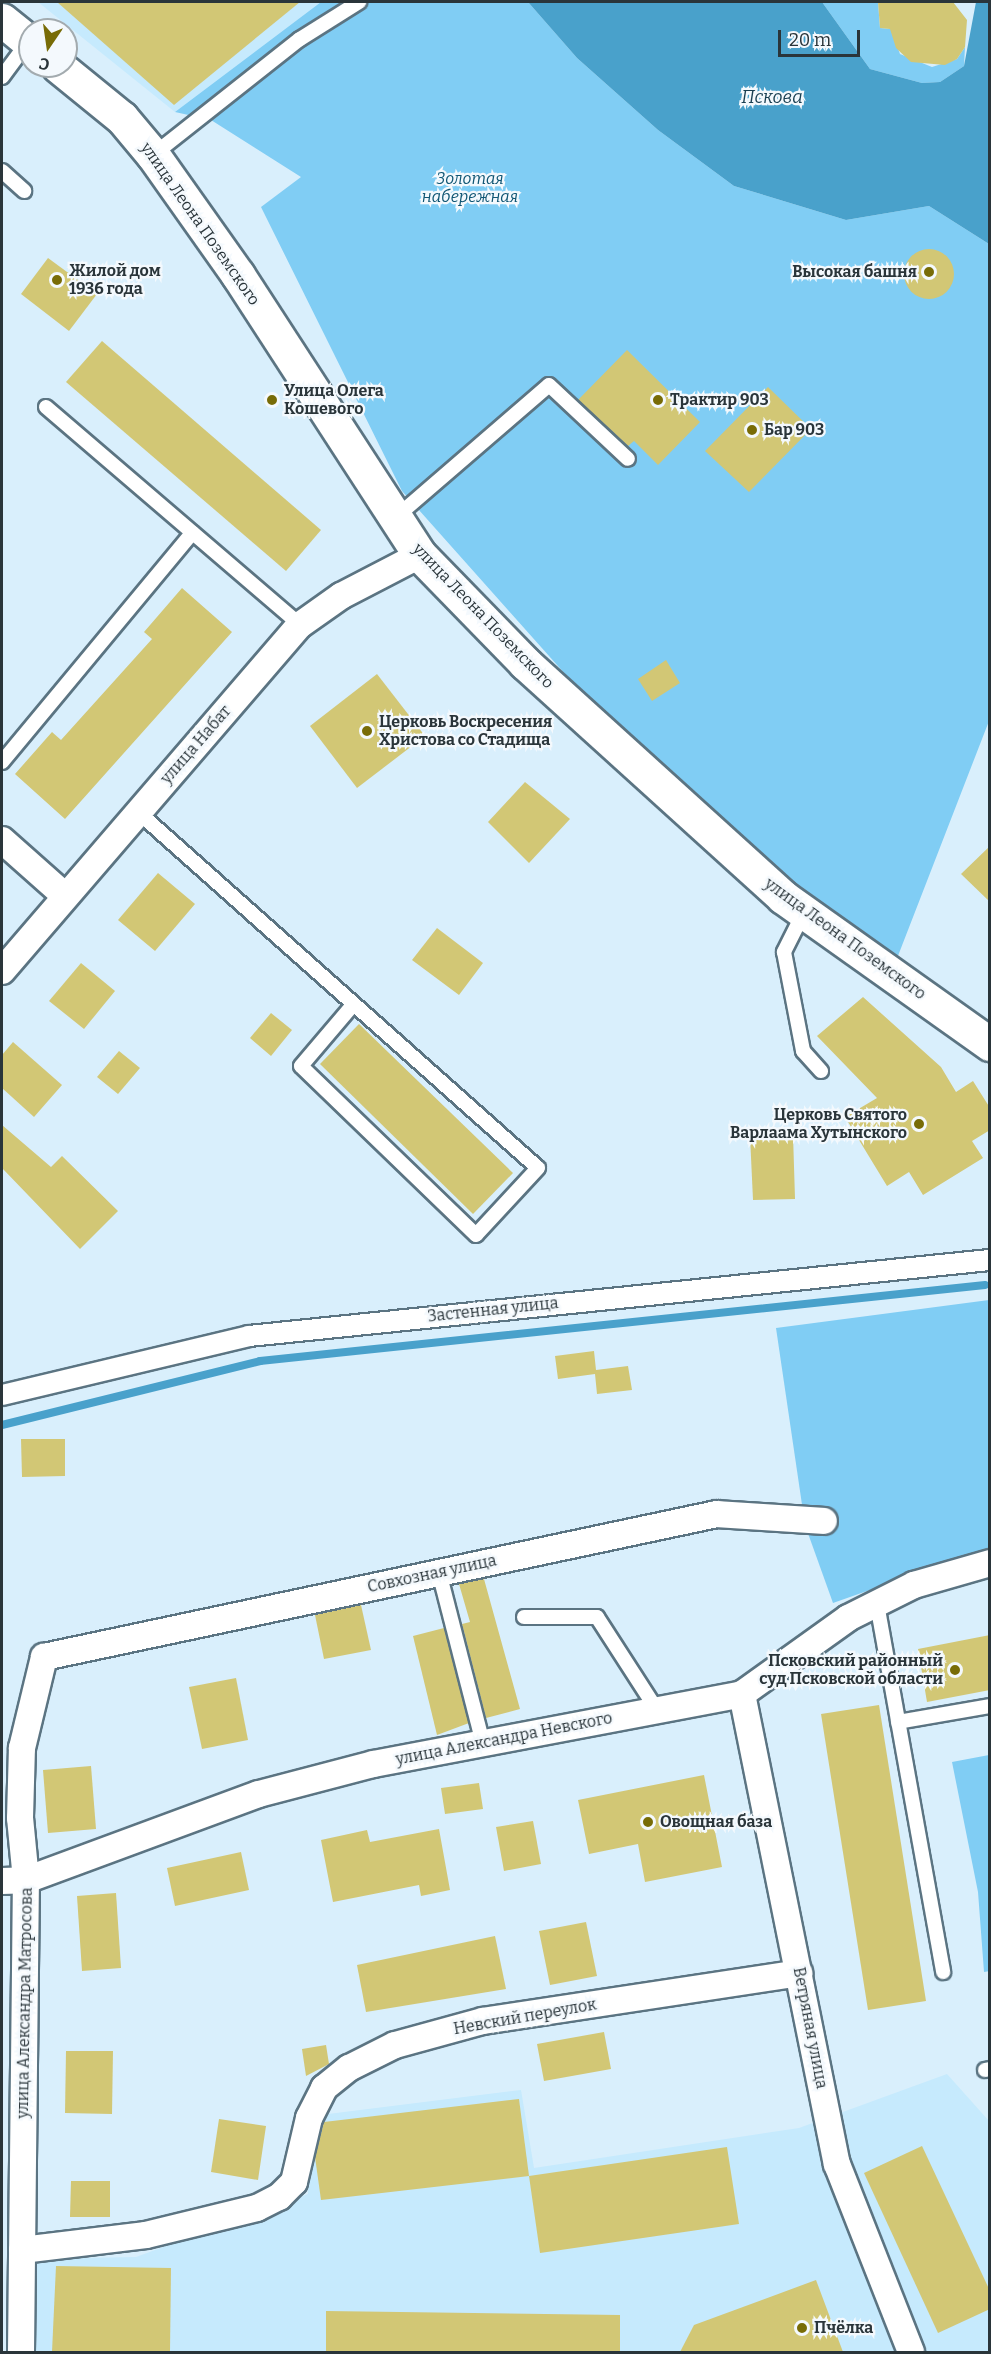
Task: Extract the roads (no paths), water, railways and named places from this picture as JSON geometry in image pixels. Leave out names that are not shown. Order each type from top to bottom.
[{"type":"main road","points":[[2,20],[18,33]]},
{"type":"main road","name":"улица Леона Поземского","points":[[73,78],[122,118],[153,155],[238,275],[394,519],[420,555],[525,663],[804,912],[990,1044]]},
{"type":"street","name":"улица Набат","points":[[2,971],[300,625],[341,596],[420,555]]},
{"type":"street","points":[[2,840],[65,896]]},
{"type":"street","name":"Застенная улица","points":[[2,1395],[249,1336],[990,1260]]},
{"type":"street","name":"Совхозная улица","points":[[44,1657],[717,1514],[824,1521]]},
{"type":"street","name":"улица Александра Невского","points":[[14,1880],[259,1794],[372,1764],[742,1694],[848,1618],[914,1585],[990,1563]]},
{"type":"street","name":"улица Александра Матросова","points":[[21,2352],[22,2250],[14,1880],[20,1818],[22,1748],[44,1657]]},
{"type":"street","name":"Ветряная улица","points":[[742,1694],[837,2164],[911,2352]]},
{"type":"street","name":"Невский переулок","points":[[22,2250],[146,2235],[257,2208],[279,2197],[294,2182],[309,2118],[324,2088],[349,2068],[395,2045],[483,2021],[799,1973]]},
{"type":"lane","points":[[153,155],[300,39],[359,2]]},
{"type":"lane","points":[[2,77],[18,56]]},
{"type":"lane","points":[[2,171],[24,191]]},
{"type":"lane","points":[[394,519],[549,385],[628,459]]},
{"type":"lane","points":[[46,407],[300,625]]},
{"type":"lane","points":[[2,762],[192,533]]},
{"type":"lane","points":[[138,812],[538,1168],[476,1235],[301,1066],[353,1005]]},
{"type":"lane","points":[[804,912],[784,952],[803,1051],[821,1071]]},
{"type":"lane","points":[[439,1572],[483,1743]]},
{"type":"lane","points":[[877,1604],[943,1972]]},
{"type":"lane","points":[[524,1617],[597,1617],[657,1710]]},
{"type":"lane","points":[[898,1722],[990,1706]]},
{"type":"water","name":"Пскова","points":[[528,2],[822,2],[870,69],[922,83],[940,82],[964,66],[976,2],[989,2],[989,244],[929,206],[846,220],[734,186],[658,130],[577,58]]},
{"type":"waterway","points":[[2,1425],[260,1361],[985,1285]]},
{"type":"place","name":"Высокая башня","points":[[929,272]]},
{"type":"place","name":"Жилой дом 1936 года","points":[[57,280]]},
{"type":"place","name":"Улица Олега Кошевого","points":[[272,400]]},
{"type":"place","name":"Трактир 903","points":[[658,400]]},
{"type":"place","name":"Бар 903","points":[[752,430]]},
{"type":"place","name":"Церковь Воскресения Христова со Стадища","points":[[367,731]]},
{"type":"place","name":"Церковь Святого Варлаама Хутынского","points":[[919,1124]]},
{"type":"place","name":"Псковский районный суд Псковской области","points":[[955,1670]]},
{"type":"place","name":"Овощная база","points":[[648,1822]]},
{"type":"place","name":"Пчёлка","points":[[802,2328]]},
{"type":"park label","name":"Золотая набережная","points":[[470,188]]}]
